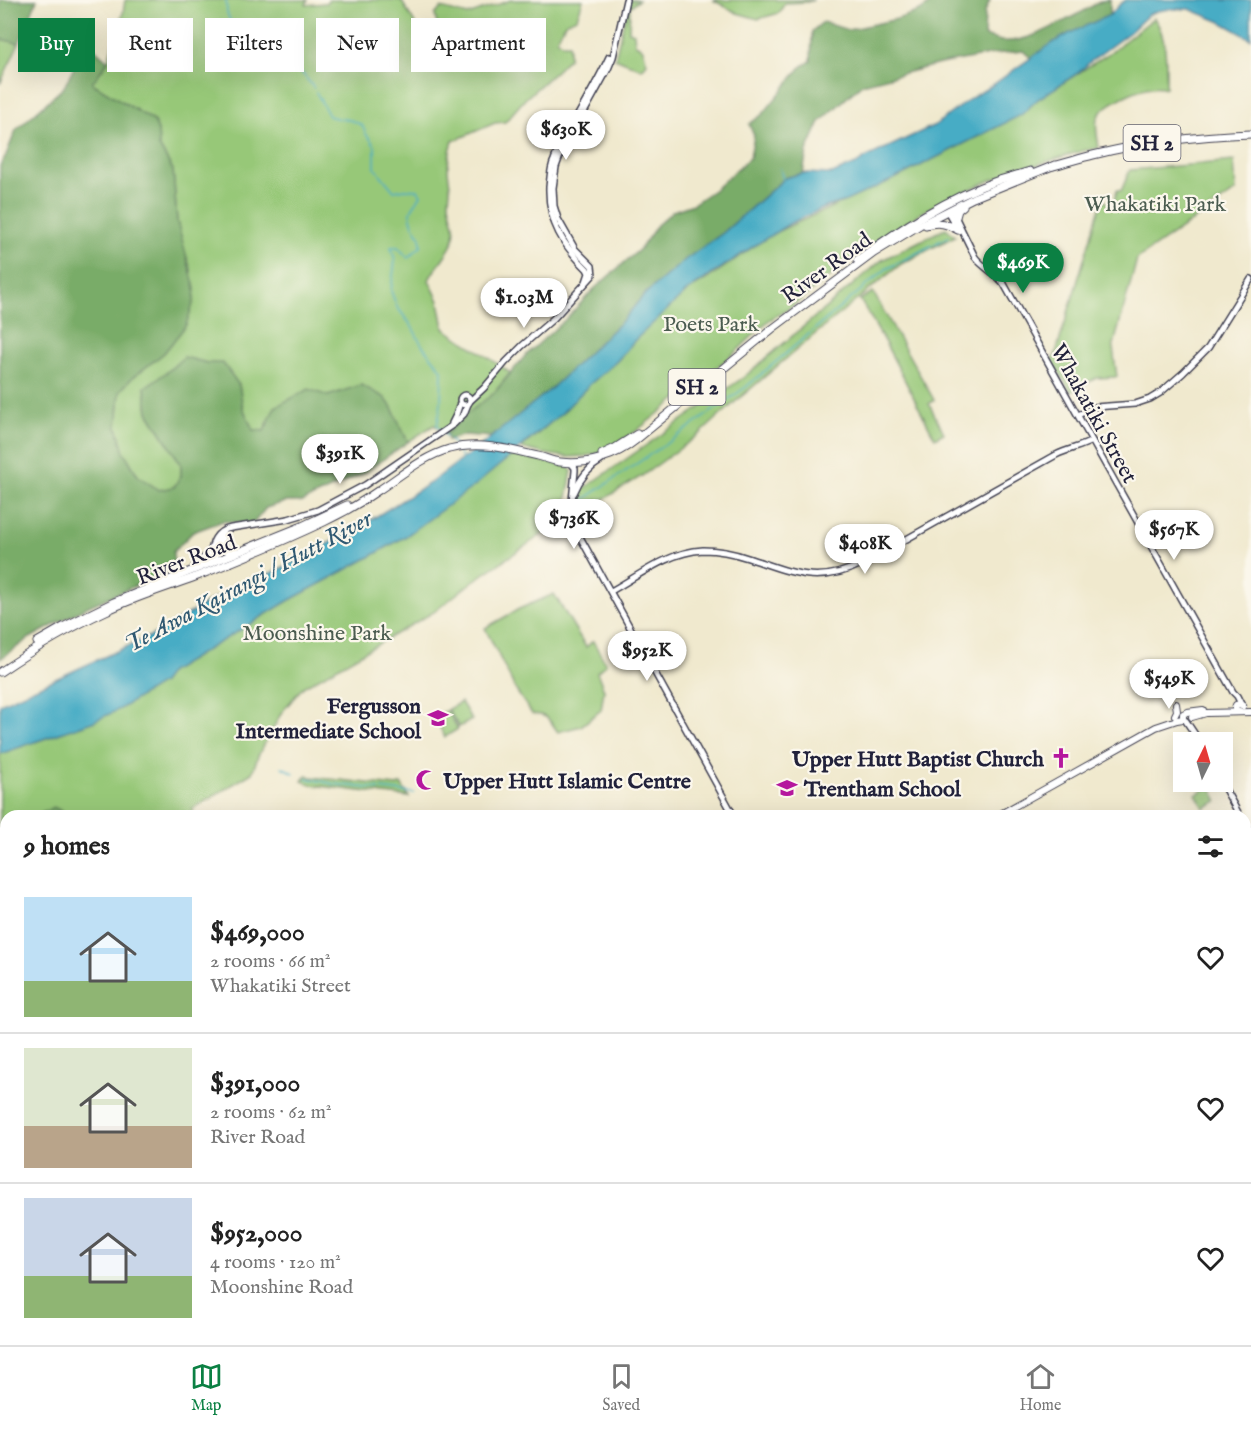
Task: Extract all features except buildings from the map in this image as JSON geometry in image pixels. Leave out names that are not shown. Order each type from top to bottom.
[{"type":"highway","name":"River Road","points":[[0,667],[89,613],[324,516],[387,483],[424,460],[445,451],[465,446],[483,446],[505,448],[556,462],[570,463],[606,458],[629,446],[772,329],[904,227],[946,203],[1000,180],[1093,154],[1217,135],[1251,134]]},
{"type":"highway","name":"River Road","points":[[949,210],[1055,165]]},
{"type":"highway","points":[[871,253],[941,210],[949,210],[953,204],[1013,177]]},
{"type":"highway","points":[[956,217],[961,207],[1000,187]]},
{"type":"highway","points":[[871,253],[930,224],[943,223],[958,230]]},
{"type":"highway","name":"River Road","points":[[540,457],[585,458],[604,453],[624,443],[786,314],[871,253]]},
{"type":"highway","name":"River Road","points":[[0,672],[41,645],[85,621],[145,594],[295,535],[338,515],[387,483]]},
{"type":"highway","points":[[145,594],[210,567],[215,561],[222,562],[276,540],[295,535]]},
{"type":"highway","points":[[222,536],[222,545],[225,549],[241,550]]},
{"type":"highway","points":[[127,596],[199,563],[211,550]]},
{"type":"main road","points":[[1175,715],[1176,704]]},
{"type":"main road","points":[[1008,810],[1156,728],[1202,710],[1239,708],[1251,710]]},
{"type":"main road","points":[[1156,728],[1160,723],[1175,715],[1188,717]]},
{"type":"street","points":[[215,561],[211,550],[213,541],[219,533],[226,529],[288,519],[318,510],[365,485],[448,428],[462,417],[468,400],[480,392],[506,362],[554,318],[593,275],[593,268],[575,249],[558,219],[554,206],[554,178],[564,146],[613,57],[626,0]]},
{"type":"street","name":"Whakatiki Street","points":[[949,210],[956,217],[970,249]]},
{"type":"street","name":"Whakatiki Street","points":[[949,210],[958,230],[980,264],[1004,284],[1235,695],[1234,698],[1239,708]]},
{"type":"street","points":[[1078,415],[1095,407],[1140,403],[1160,393],[1208,348],[1251,279]]},
{"type":"street","points":[[448,428],[456,415],[461,396],[468,400]]},
{"type":"street","points":[[611,591],[665,560],[703,550],[730,553],[801,575],[838,574],[864,562],[1056,455],[1092,441]]},
{"type":"street","points":[[571,500],[578,483],[586,473],[606,458]]},
{"type":"street","points":[[570,463],[575,470],[571,500],[574,526],[731,810]]},
{"type":"street","points":[[215,561],[217,544],[222,536],[238,527]]},
{"type":"street","points":[[1188,717],[1188,726],[1193,732]]},
{"type":"street","points":[[1227,792],[1237,810]]},
{"type":"green space","points":[[0,0],[37,0],[29,18],[18,18],[18,43],[0,39]]},
{"type":"green space","points":[[125,0],[308,0],[306,5],[326,3],[328,0],[401,0],[412,18],[411,72],[546,72],[546,18],[436,18],[435,15],[441,8],[468,15],[511,0],[583,0],[577,18],[566,22],[557,39],[563,44],[569,44],[569,58],[525,99],[505,122],[495,123],[453,141],[452,144],[448,169],[449,202],[455,233],[450,249],[429,280],[439,301],[444,328],[510,373],[494,393],[446,434],[434,425],[408,442],[391,406],[361,385],[328,396],[275,407],[264,431],[253,430],[243,408],[239,385],[207,363],[184,357],[145,387],[148,412],[181,464],[181,476],[174,487],[159,490],[138,476],[124,452],[117,427],[120,391],[132,378],[164,353],[186,325],[191,269],[177,221],[173,170],[159,146],[158,131],[154,121],[91,83],[107,62],[107,72],[193,72],[193,18],[121,18]]},
{"type":"green space","points":[[629,0],[639,0],[630,7],[629,31],[634,33],[635,44],[644,51],[647,63],[642,69],[615,58]]},
{"type":"green space","points":[[713,0],[814,0],[785,3],[779,13],[758,19],[737,13]]},
{"type":"green space","points":[[935,0],[990,0],[985,12],[984,36],[1002,41],[1032,36],[1106,0],[1110,0],[1110,15],[1088,25],[1033,60],[1023,51],[994,54],[940,64],[862,84],[820,122],[807,151],[803,173],[785,178],[723,233],[686,259],[645,294],[623,320],[552,388],[492,437],[465,435],[448,440],[446,434],[494,393],[525,356],[567,318],[594,289],[641,248],[657,225],[673,211],[693,204],[715,189],[750,157],[754,136],[749,124],[763,114],[801,67],[811,61],[812,31],[823,22],[848,30],[897,19],[920,11]]},
{"type":"green space","name":"Poets Park","points":[[1154,18],[1164,42],[1166,88],[1154,87],[1138,90],[1105,108],[1097,119],[1099,148],[1082,151],[994,179],[926,210],[851,260],[787,310],[769,320],[737,351],[635,432],[603,452],[568,457],[521,448],[617,361],[635,340],[687,291],[774,233],[894,179],[1021,115],[1038,99],[1108,54]]},
{"type":"green space","points":[[0,39],[18,43],[18,45],[0,84]]},
{"type":"green space","points":[[95,49],[107,62],[92,83],[154,121],[158,131],[159,146],[173,170],[177,221],[195,288],[194,301],[186,325],[164,353],[132,378],[120,391],[117,427],[124,452],[138,476],[159,490],[174,487],[181,476],[181,464],[148,412],[145,387],[184,357],[207,363],[223,363],[239,385],[243,408],[253,430],[264,431],[275,407],[309,389],[328,396],[361,385],[384,397],[391,406],[408,442],[362,474],[302,502],[285,502],[266,508],[252,525],[223,521],[193,532],[173,552],[174,569],[89,606],[30,638],[0,659],[0,166],[16,130],[64,87],[72,72],[95,72]]},
{"type":"green space","name":"Whakatiki Park","points":[[1234,161],[1236,191],[1137,259],[1113,348],[1117,377],[1096,378],[1071,392],[1051,360],[1055,356],[1103,201],[1113,204],[1117,190],[1121,191],[1130,170]]},
{"type":"green space","points":[[946,228],[955,236],[901,264],[814,335],[700,434],[642,476],[578,515],[576,494],[744,377],[882,260]]},
{"type":"green space","points":[[873,292],[934,400],[929,404],[944,433],[935,438],[860,300]]},
{"type":"green space","name":"Moonshine Park","points":[[514,454],[565,465],[572,471],[565,519],[472,582],[434,612],[303,687],[282,712],[258,756],[252,773],[193,810],[0,810],[0,754],[92,722],[162,683],[170,672],[288,601],[406,536]]},
{"type":"green space","points":[[554,594],[586,647],[593,641],[606,664],[597,672],[604,690],[601,710],[581,726],[558,732],[545,717],[532,714],[517,692],[485,628],[519,609]]},
{"type":"green space","points":[[461,702],[472,720],[459,727],[448,709]]},
{"type":"green space","points":[[447,710],[458,729],[445,737],[434,717]]},
{"type":"green space","points":[[307,775],[397,786],[401,784],[409,797],[312,785],[302,781]]},
{"type":"green space","points":[[1213,792],[1218,801],[1204,808],[1196,794]]},
{"type":"water","points":[[1126,0],[1251,0],[1251,39],[1221,22],[1189,9],[1170,9],[1148,15],[1078,73],[1038,99],[1021,115],[894,179],[789,224],[687,291],[562,413],[477,484],[406,536],[288,601],[170,672],[162,683],[120,709],[92,722],[0,754],[0,704],[157,633],[215,598],[237,591],[304,557],[369,521],[430,483],[552,388],[623,320],[645,294],[686,259],[723,233],[785,178],[803,173],[832,174],[935,125],[1052,43],[1110,15]]},
{"type":"waterway","points":[[226,0],[227,13],[235,32],[254,47],[302,73],[314,88]]},
{"type":"waterway","points":[[316,92],[329,116],[362,125],[375,147],[375,168],[394,191],[418,190],[421,195],[410,214],[413,225],[420,236],[421,246],[408,258],[398,247],[391,247],[395,260],[391,291],[397,307],[442,370],[441,404],[437,426],[447,437]]},
{"type":"waterway","points":[[780,168],[783,179]]},
{"type":"waterway","points":[[580,502],[746,387],[886,269],[948,237]]},
{"type":"waterway","points":[[450,439],[455,446]]},
{"type":"waterway","points":[[457,450],[462,459]]},
{"type":"waterway","points":[[282,767],[294,773]]},
{"type":"waterway","points":[[306,778],[334,784],[414,793]]},
{"type":"place","name":"Fergusson Intermediate School","points":[[438,718]]},
{"type":"place","name":"Upper Hutt Baptist Church","points":[[1061,758]]},
{"type":"place","name":"Upper Hutt Islamic Centre","points":[[426,780]]},
{"type":"place","name":"Trentham School","points":[[787,788]]},
{"type":"water label","name":"Te Awa Kairangi / Hutt River","points":[[248,581]]}]
